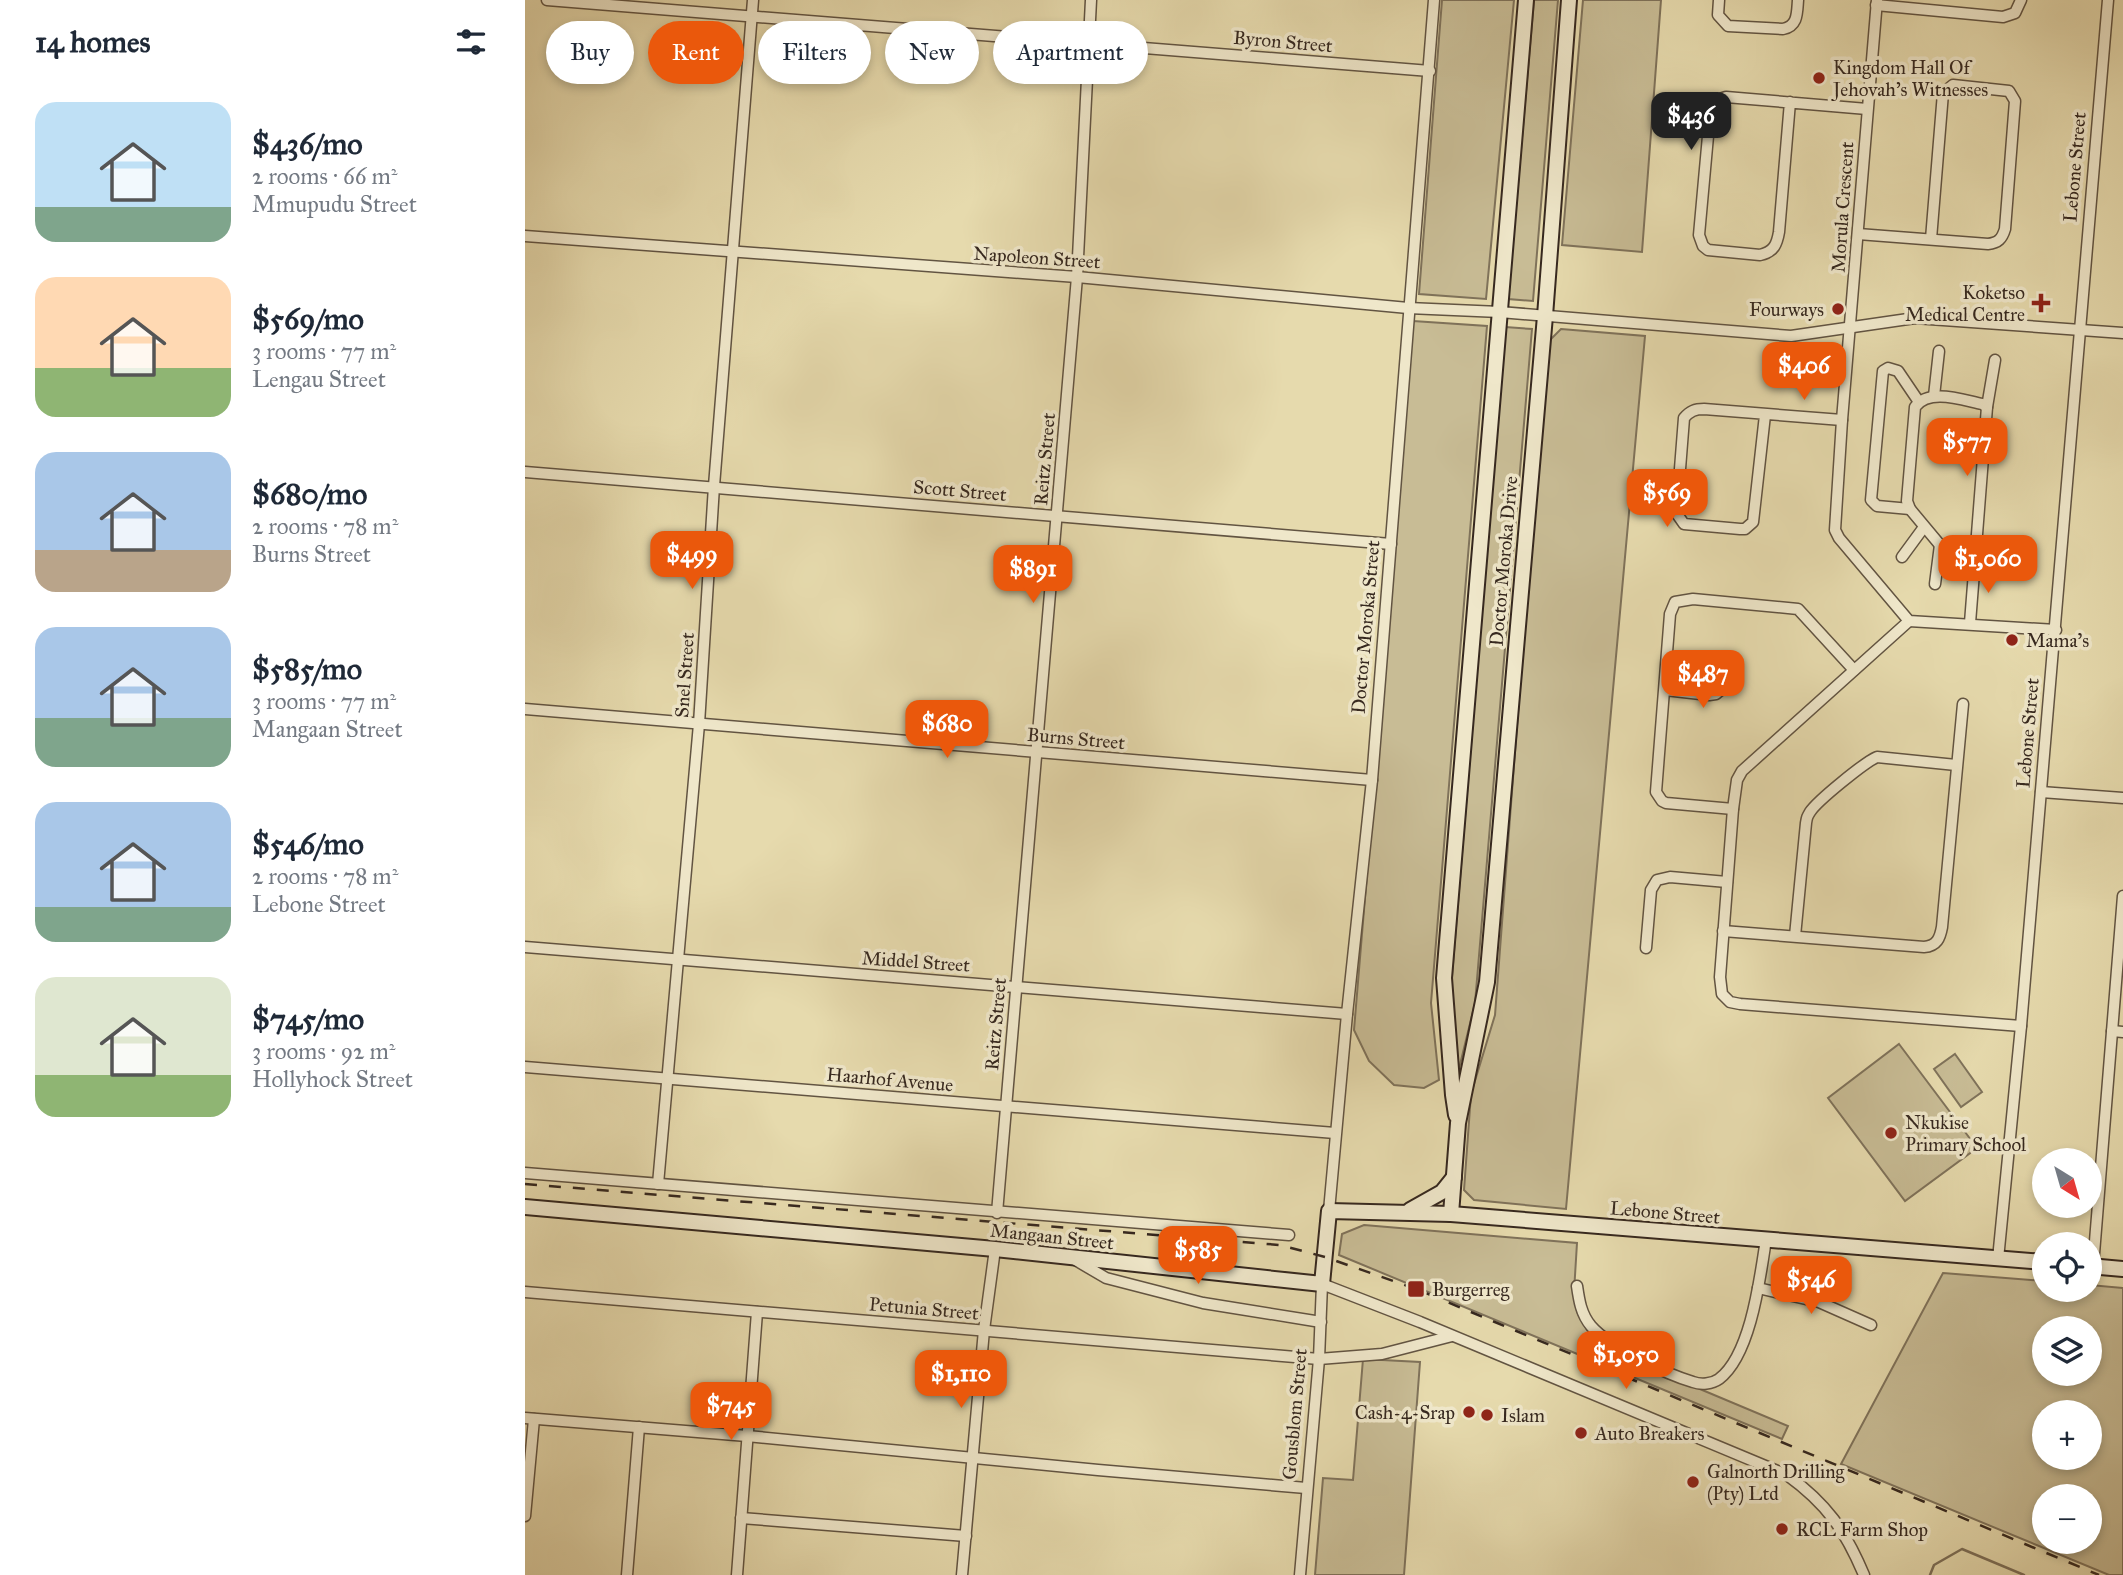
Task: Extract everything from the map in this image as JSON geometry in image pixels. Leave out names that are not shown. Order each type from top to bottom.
[{"type":"street","name":"Byron Street","points":[[547,0],[993,36]]},
{"type":"street","name":"Snel Street","points":[[658,1184],[699,724],[714,486],[753,0]]},
{"type":"street","name":"Reitz Street","points":[[1090,21],[1091,0]]},
{"type":"street","name":"Doctor Moroka Street","points":[[1325,1257],[1346,1014],[1372,780],[1434,0]]},
{"type":"street","name":"Doctor Moroka Drive","points":[[1458,1123],[1453,1095],[1444,978],[1526,0]]},
{"type":"street","name":"Doctor Moroka Drive","points":[[1451,1214],[1458,1123],[1487,982],[1545,316],[1569,0]]},
{"type":"street","points":[[1719,0],[1718,15],[1728,26],[1783,29],[1788,28],[1796,19],[1798,0]]},
{"type":"street","points":[[1877,2],[1949,5],[2010,16],[2021,0]]},
{"type":"street","name":"Lebone Street","points":[[1998,1259],[2042,792],[2108,0]]},
{"type":"street","name":"Morula Crescent","points":[[1877,2],[1835,530],[1909,621]]},
{"type":"street","name":"Byron Street","points":[[1148,48],[1430,71]]},
{"type":"street","name":"Reitz Street","points":[[997,1213],[1077,277],[1086,84]]},
{"type":"street","points":[[1858,234],[1995,244],[2003,234],[2015,101],[2009,90],[1953,85],[1944,93],[1941,99],[1931,239]]},
{"type":"street","points":[[1790,102],[1779,232],[1775,247],[1760,255],[1708,250],[1703,246],[1699,235],[1711,107],[1714,101],[1726,97],[1790,102],[1867,109]]},
{"type":"street","name":"Napoleon Street","points":[[525,236],[1077,277],[1408,308],[1500,312],[1791,336],[1915,318],[2123,333]]},
{"type":"street","points":[[1934,396],[1939,351]]},
{"type":"street","points":[[1970,623],[1987,407],[1995,360]]},
{"type":"street","points":[[1910,509],[1877,506],[1871,500],[1883,371],[1888,368],[1898,371],[1919,401]]},
{"type":"street","points":[[1975,563],[1973,557],[1963,551],[1940,545],[1910,509],[1907,501],[1915,407],[1919,401],[1934,396],[1987,407]]},
{"type":"street","points":[[1765,415],[1753,522],[1745,529],[1683,524],[1677,514],[1677,507],[1684,418],[1695,409],[1842,421]]},
{"type":"street","name":"Scott Street","points":[[525,472],[1391,544]]},
{"type":"street","points":[[1902,557],[1924,527]]},
{"type":"street","points":[[1935,584],[1940,545]]},
{"type":"street","points":[[1733,809],[1666,803],[1658,797],[1656,785],[1671,608],[1675,603],[1687,599],[1798,609],[1854,670]]},
{"type":"street","points":[[2021,1026],[1730,1002],[1722,994],[1720,987],[1733,809],[1737,780],[1742,771],[1909,621],[2056,630]]},
{"type":"street","points":[[1665,690],[1709,695],[1716,694],[1728,684]]},
{"type":"street","points":[[1723,931],[1924,947],[1931,947],[1937,942],[1942,927],[1963,704]]},
{"type":"street","name":"Burns Street","points":[[525,709],[1372,780]]},
{"type":"street","points":[[1795,936],[1807,816],[1816,805],[1867,763],[1877,758],[1956,765]]},
{"type":"street","points":[[2042,792],[2123,798]]},
{"type":"street","points":[[1646,948],[1651,890],[1657,880],[1670,877],[1727,882]]},
{"type":"street","points":[[2095,1232],[2117,1032],[2123,896]]},
{"type":"street","name":"Middel Street","points":[[525,947],[1346,1014]]},
{"type":"street","name":"Haarhof Avenue","points":[[525,1067],[1335,1133]]},
{"type":"street","points":[[525,1173],[1289,1235]]},
{"type":"street","points":[[1407,1212],[1433,1198],[1455,1176]]},
{"type":"street","name":"Mangaan Street","points":[[525,1207],[995,1249],[1322,1284],[1787,1475],[1827,1508],[1844,1531],[1864,1575]]},
{"type":"street","name":"Lebone Street","points":[[1329,1211],[1451,1214],[2032,1261]]},
{"type":"street","points":[[1577,1286],[1583,1315],[1601,1335],[1623,1351],[1695,1383],[1716,1381],[1736,1361],[1758,1288],[1766,1240]]},
{"type":"street","points":[[962,1575],[983,1330],[995,1249]]},
{"type":"street","points":[[1070,1257],[1088,1270],[1106,1278],[1203,1303],[1321,1322]]},
{"type":"street","name":"Gousblom Street","points":[[1300,1575],[1325,1257]]},
{"type":"street","points":[[2102,1267],[2123,1269]]},
{"type":"street","points":[[1758,1288],[1819,1301],[1871,1325]]},
{"type":"street","name":"Petunia Street","points":[[525,1292],[1319,1359],[1382,1354],[1452,1336]]},
{"type":"street","points":[[737,1575],[757,1311]]},
{"type":"street","points":[[525,1516],[529,1418],[1306,1488]]},
{"type":"street","points":[[628,1575],[639,1427]]},
{"type":"street","points":[[741,1518],[966,1536]]},
{"type":"shaded area","points":[[1442,0],[1514,0],[1486,299],[1419,294]]},
{"type":"shaded area","points":[[1534,0],[1558,0],[1533,301],[1508,299]]},
{"type":"shaded area","points":[[1583,0],[1661,0],[1642,252],[1562,245]]},
{"type":"shaded area","points":[[1413,321],[1487,326],[1431,1003],[1439,1080],[1424,1088],[1394,1085],[1369,1061],[1354,1030]]},
{"type":"shaded area","points":[[1505,327],[1532,329],[1475,1003],[1457,1077],[1450,1001]]},
{"type":"shaded area","points":[[1561,329],[1645,336],[1566,1209],[1474,1200],[1464,1190],[1471,1094],[1495,1015],[1546,344]]},
{"type":"shaded area","points":[[1899,1044],[1977,1148],[1905,1201],[1828,1098]]},
{"type":"shaded area","points":[[1955,1054],[1982,1092],[1961,1107],[1934,1069]]},
{"type":"shaded area","points":[[1364,1225],[1577,1243],[1574,1292],[1577,1312],[1588,1331],[1626,1358],[1788,1426],[1782,1439],[1339,1255],[1342,1234]]},
{"type":"shaded area","points":[[1943,1273],[2032,1280],[2032,1302],[2102,1302],[2102,1286],[2123,1288],[2123,1575],[2109,1575],[2058,1554],[2102,1554],[2102,1484],[2032,1484],[2032,1543],[1841,1464]]},
{"type":"shaded area","points":[[1363,1359],[1420,1362],[1404,1575],[1315,1575],[1323,1478],[1353,1480]]},
{"type":"waterway","points":[[1930,1575],[1934,1565],[1962,1549],[2024,1575]]},
{"type":"railway","points":[[525,1184],[1280,1245],[1325,1257],[1416,1289],[2099,1575]]},
{"type":"place","name":"Kingdom Hall Of Jehovah's Witnesses","points":[[1819,78]]},
{"type":"place","name":"Koketso Medical Centre","points":[[2041,303]]},
{"type":"place","name":"Fourways","points":[[1838,309]]},
{"type":"place","name":"Mama's","points":[[2012,640]]},
{"type":"place","name":"Nkukise Primary School","points":[[1891,1133]]},
{"type":"place","name":"Burgerreg","points":[[1416,1289]]},
{"type":"place","name":"Cash-4-Srap","points":[[1469,1412]]},
{"type":"place","name":"Islam","points":[[1487,1415]]},
{"type":"place","name":"Auto Breakers","points":[[1581,1433]]},
{"type":"place","name":"Galnorth Drilling (Pty) Ltd","points":[[1693,1482]]},
{"type":"place","name":"RCL Farm Shop","points":[[1782,1529]]}]
